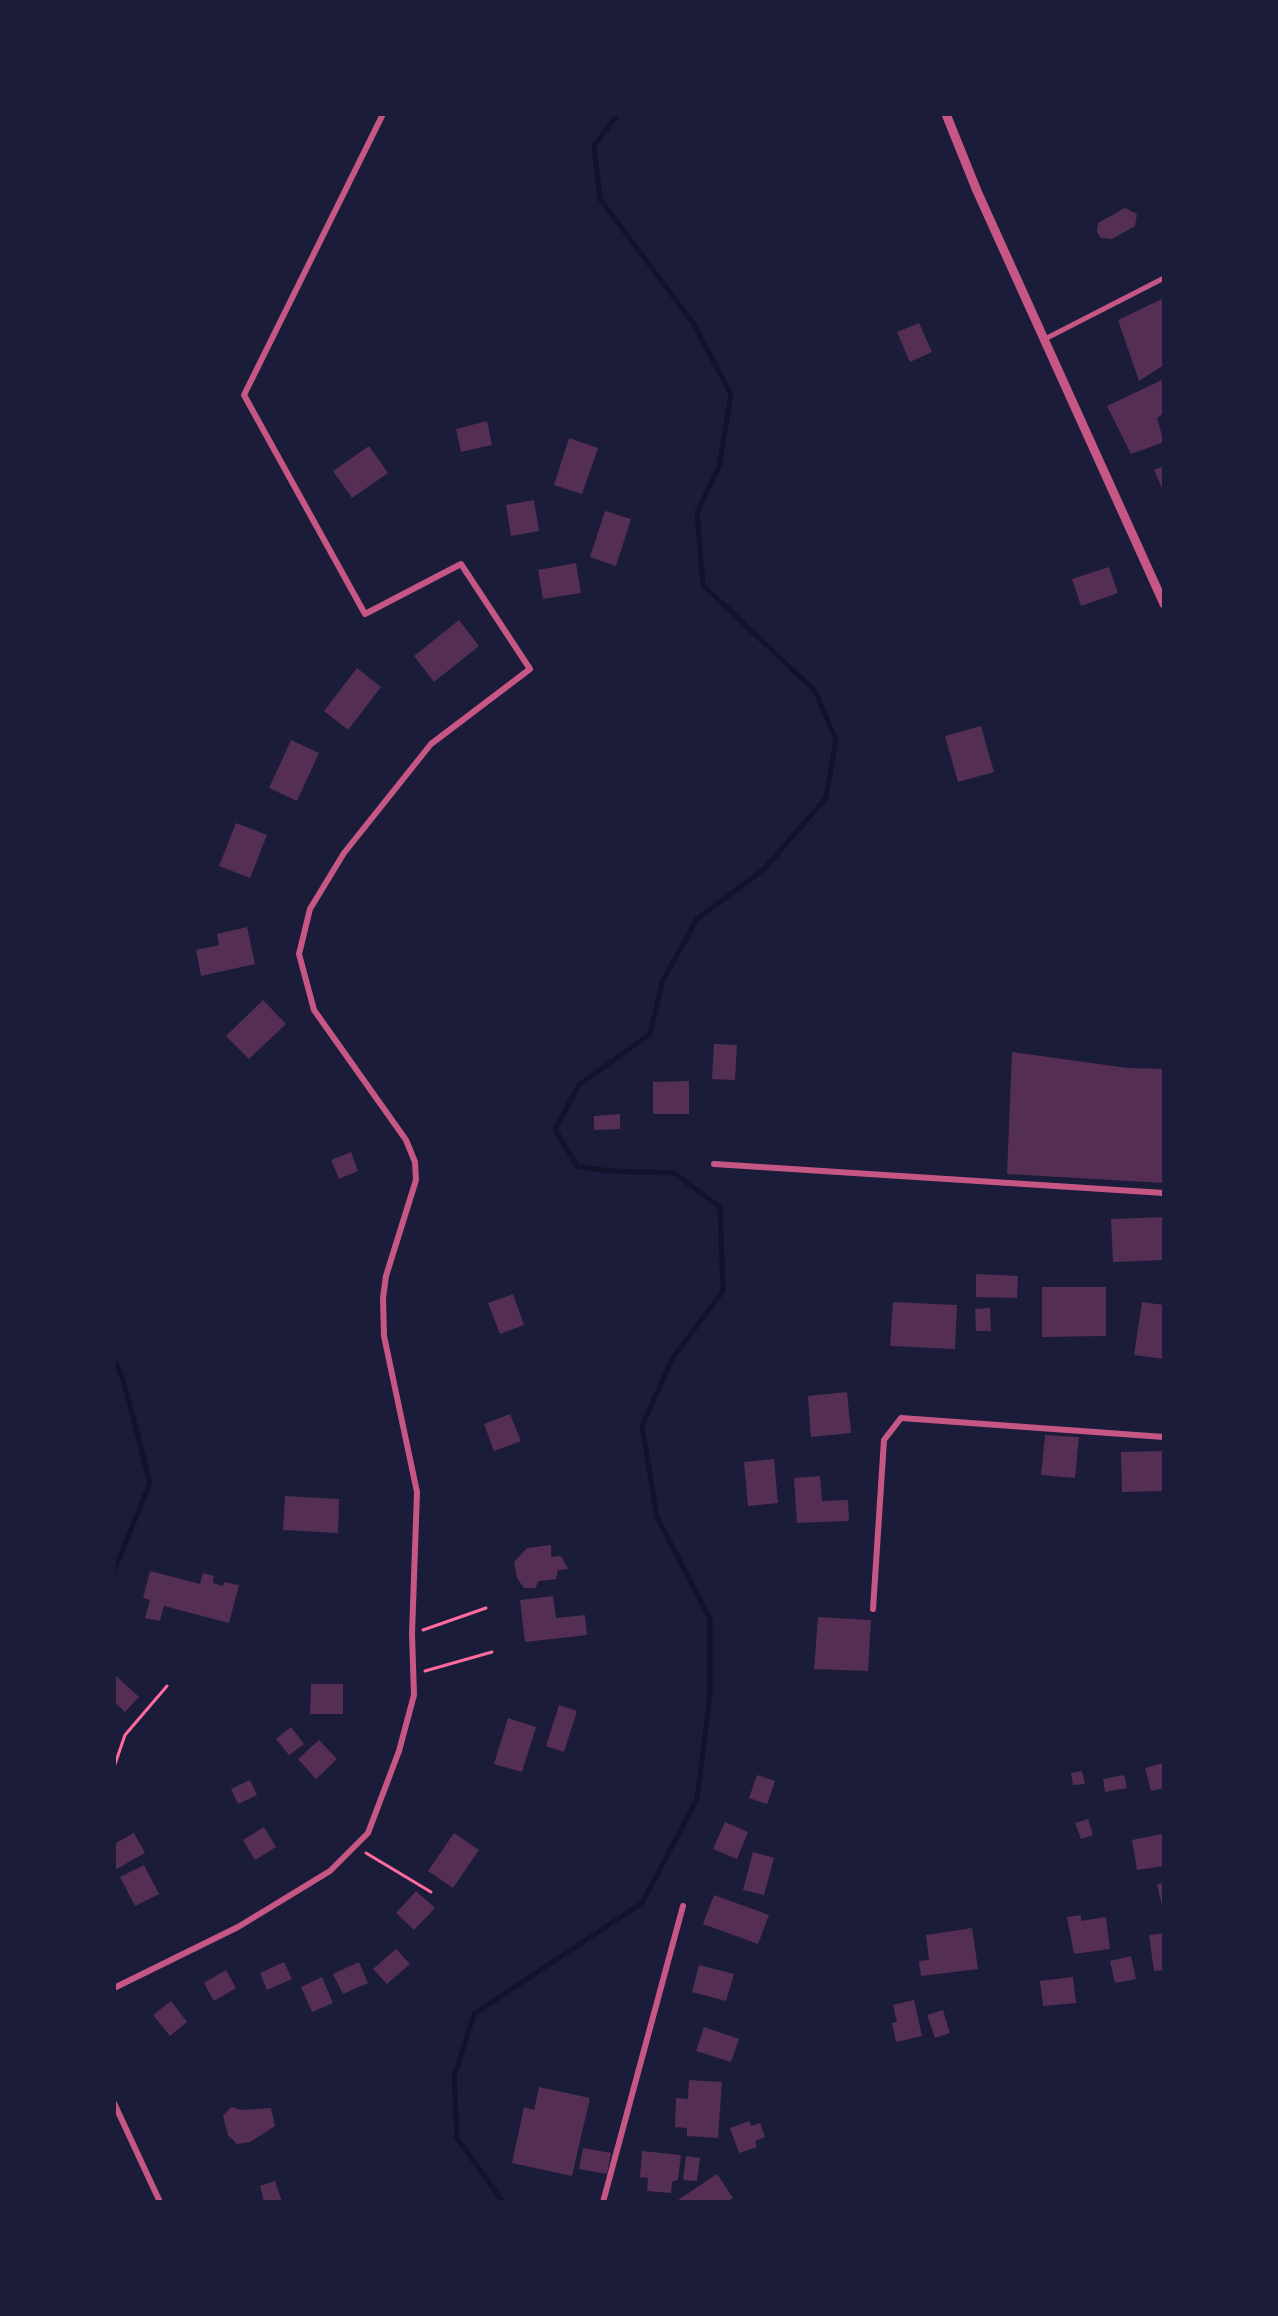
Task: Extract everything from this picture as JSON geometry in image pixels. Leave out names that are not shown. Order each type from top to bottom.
[{"type":"street","points":[[114,1988],[238,1927],[330,1871],[368,1833],[399,1751],[414,1695],[412,1634],[417,1492],[384,1336],[382,1298],[386,1276],[416,1180],[415,1162],[406,1140],[314,1010],[299,954],[310,909],[344,853],[431,744],[530,669],[461,564],[365,614],[244,395],[383,114]]},
{"type":"street","points":[[946,114],[977,191],[1164,604]]},
{"type":"street","points":[[1045,339],[1164,278]]},
{"type":"street","points":[[714,1164],[1164,1193]]},
{"type":"street","points":[[873,1609],[884,1440],[901,1418],[1164,1437]]},
{"type":"street","points":[[603,2202],[683,1906]]},
{"type":"street","points":[[114,2103],[160,2202]]},
{"type":"path","points":[[412,1634],[486,1608]]},
{"type":"path","points":[[414,1674],[492,1652]]},
{"type":"path","points":[[114,1767],[125,1735],[167,1686]]},
{"type":"path","points":[[354,1846],[431,1892]]},
{"type":"building","points":[[1125,208],[1137,214],[1135,226],[1112,239],[1101,238],[1097,232],[1098,223]]},
{"type":"building","points":[[1164,298],[1164,365],[1139,381],[1118,320]]},
{"type":"building","points":[[919,323],[932,352],[910,362],[897,332]]},
{"type":"building","points":[[1164,379],[1164,413],[1157,418],[1164,442],[1131,454],[1107,406]]},
{"type":"building","points":[[487,421],[492,445],[461,452],[456,429]]},
{"type":"building","points":[[569,438],[598,448],[582,494],[554,485]]},
{"type":"building","points":[[369,446],[388,473],[352,498],[333,471]]},
{"type":"building","points":[[1164,466],[1164,493],[1154,470]]},
{"type":"building","points":[[534,500],[539,531],[511,536],[506,505]]},
{"type":"building","points":[[605,511],[631,519],[616,566],[590,557]]},
{"type":"building","points":[[576,563],[581,593],[543,599],[538,570]]},
{"type":"building","points":[[1109,567],[1118,593],[1081,606],[1072,579]]},
{"type":"building","points":[[459,620],[479,646],[434,682],[414,656]]},
{"type":"building","points":[[357,668],[381,687],[348,730],[324,711]]},
{"type":"building","points":[[981,726],[994,772],[958,782],[945,736]]},
{"type":"building","points":[[291,740],[319,753],[297,801],[269,788]]},
{"type":"building","points":[[236,823],[267,835],[250,878],[219,866]]},
{"type":"building","points":[[247,927],[255,964],[201,976],[196,950],[219,945],[217,934]]},
{"type":"building","points":[[263,1000],[286,1024],[249,1059],[226,1036]]},
{"type":"building","points":[[714,1044],[737,1045],[735,1080],[712,1079]]},
{"type":"building","points":[[1012,1052],[1128,1068],[1164,1069],[1164,1183],[1007,1174]]},
{"type":"building","points":[[689,1081],[689,1114],[653,1114],[653,1082]]},
{"type":"building","points":[[620,1114],[620,1129],[594,1130],[594,1116]]},
{"type":"building","points":[[351,1152],[358,1171],[339,1179],[331,1160]]},
{"type":"building","points":[[1164,1217],[1164,1260],[1113,1262],[1111,1219]]},
{"type":"building","points":[[976,1274],[1018,1276],[1017,1298],[976,1297]]},
{"type":"building","points":[[1042,1287],[1106,1287],[1106,1336],[1042,1337]]},
{"type":"building","points":[[513,1294],[524,1325],[500,1334],[488,1303]]},
{"type":"building","points":[[893,1302],[957,1305],[955,1349],[890,1346]]},
{"type":"building","points":[[1142,1302],[1164,1305],[1164,1359],[1134,1355]]},
{"type":"building","points":[[990,1308],[991,1331],[976,1331],[975,1309]]},
{"type":"building","points":[[847,1392],[851,1433],[811,1437],[808,1396]]},
{"type":"building","points":[[510,1414],[521,1441],[494,1451],[484,1424]]},
{"type":"building","points":[[1045,1435],[1079,1437],[1075,1478],[1041,1475]]},
{"type":"building","points":[[1164,1451],[1164,1491],[1122,1492],[1121,1452]]},
{"type":"building","points":[[774,1459],[778,1503],[748,1506],[744,1462]]},
{"type":"building","points":[[820,1476],[822,1501],[848,1500],[849,1521],[797,1523],[794,1478]]},
{"type":"building","points":[[285,1496],[339,1499],[338,1533],[283,1530]]},
{"type":"building","points":[[551,1545],[551,1557],[561,1556],[568,1569],[558,1570],[556,1579],[539,1581],[535,1588],[524,1588],[517,1578],[514,1562],[527,1548]]},
{"type":"building","points":[[150,1571],[200,1584],[203,1573],[214,1576],[213,1583],[223,1586],[224,1582],[239,1585],[229,1623],[164,1606],[160,1621],[145,1618],[150,1600],[143,1598]]},
{"type":"building","points":[[553,1596],[556,1618],[585,1615],[587,1635],[525,1642],[520,1600]]},
{"type":"building","points":[[818,1617],[871,1620],[868,1671],[814,1669]]},
{"type":"building","points":[[114,1674],[139,1697],[125,1712],[114,1702]]},
{"type":"building","points":[[311,1684],[343,1684],[343,1714],[310,1714]]},
{"type":"building","points":[[559,1705],[577,1711],[564,1752],[546,1746]]},
{"type":"building","points":[[508,1718],[536,1727],[522,1772],[494,1764]]},
{"type":"building","points":[[291,1727],[304,1744],[289,1755],[276,1739]]},
{"type":"building","points":[[319,1740],[337,1759],[316,1779],[298,1759]]},
{"type":"building","points":[[1163,1763],[1164,1788],[1151,1791],[1145,1768]]},
{"type":"building","points":[[1082,1771],[1085,1784],[1073,1785],[1071,1773]]},
{"type":"building","points":[[757,1775],[775,1781],[767,1804],[749,1798]]},
{"type":"building","points":[[1124,1775],[1127,1788],[1105,1792],[1103,1779]]},
{"type":"building","points":[[250,1780],[257,1795],[238,1804],[231,1789]]},
{"type":"building","points":[[1088,1819],[1093,1835],[1081,1839],[1075,1823]]},
{"type":"building","points":[[725,1822],[748,1832],[737,1859],[713,1849]]},
{"type":"building","points":[[264,1827],[276,1847],[255,1860],[243,1840]]},
{"type":"building","points":[[134,1833],[145,1853],[115,1870],[114,1844]]},
{"type":"building","points":[[454,1833],[479,1850],[453,1888],[428,1871]]},
{"type":"building","points":[[1162,1834],[1164,1866],[1137,1870],[1132,1840]]},
{"type":"building","points":[[753,1852],[774,1858],[764,1895],[743,1890]]},
{"type":"building","points":[[144,1865],[159,1894],[135,1906],[120,1877]]},
{"type":"building","points":[[1164,1883],[1164,1910],[1163,1910],[1157,1884]]},
{"type":"building","points":[[416,1891],[435,1908],[414,1930],[396,1913]]},
{"type":"building","points":[[714,1895],[769,1915],[758,1944],[703,1924]]},
{"type":"building","points":[[1081,1915],[1081,1921],[1106,1917],[1110,1949],[1074,1954],[1067,1917]]},
{"type":"building","points":[[972,1928],[978,1969],[921,1976],[919,1961],[929,1960],[926,1935]]},
{"type":"building","points":[[1164,1933],[1164,1970],[1154,1971],[1149,1935]]},
{"type":"building","points":[[396,1949],[410,1964],[387,1984],[373,1969]]},
{"type":"building","points":[[1131,1956],[1136,1979],[1115,1983],[1110,1961]]},
{"type":"building","points":[[284,1962],[292,1979],[267,1990],[260,1973]]},
{"type":"building","points":[[359,1962],[368,1983],[343,1994],[333,1974]]},
{"type":"building","points":[[699,1965],[734,1974],[726,2001],[692,1992]]},
{"type":"building","points":[[226,1970],[236,1988],[214,2001],[204,1983]]},
{"type":"building","points":[[322,1977],[333,2003],[312,2012],[301,1987]]},
{"type":"building","points":[[1073,1977],[1076,2003],[1043,2006],[1040,1981]]},
{"type":"building","points":[[914,2000],[922,2036],[896,2042],[892,2023],[897,2022],[893,2005]]},
{"type":"building","points":[[171,2001],[187,2022],[170,2036],[153,2015]]},
{"type":"building","points":[[943,2010],[950,2033],[935,2038],[927,2015]]},
{"type":"building","points":[[704,2027],[739,2039],[731,2062],[696,2051]]},
{"type":"building","points":[[689,2080],[722,2082],[718,2138],[687,2136],[687,2128],[675,2127],[676,2098],[688,2099]]},
{"type":"building","points":[[539,2087],[590,2098],[572,2176],[512,2163],[524,2107],[534,2110]]},
{"type":"building","points":[[231,2107],[242,2110],[271,2108],[275,2126],[250,2142],[237,2144],[228,2135],[223,2116]]},
{"type":"building","points":[[749,2121],[751,2126],[760,2123],[765,2137],[755,2141],[757,2147],[739,2153],[730,2128]]},
{"type":"building","points":[[583,2148],[611,2153],[607,2174],[579,2169]]},
{"type":"building","points":[[642,2151],[681,2155],[678,2180],[672,2182],[671,2193],[647,2191],[648,2178],[640,2177]]},
{"type":"building","points":[[686,2156],[700,2158],[697,2181],[683,2180]]},
{"type":"building","points":[[717,2174],[733,2198],[727,2202],[675,2202]]},
{"type":"building","points":[[275,2181],[282,2202],[264,2202],[260,2186]]},
{"type":"waterway","points":[[503,2202],[457,2138],[454,2077],[474,2014],[642,1903],[697,1799],[710,1694],[710,1619],[657,1517],[642,1426],[672,1359],[723,1291],[720,1207],[674,1173],[610,1171],[577,1166],[555,1129],[579,1085],[650,1034],[663,980],[697,919],[763,870],[826,798],[836,740],[815,691],[703,585],[697,512],[719,467],[731,394],[693,323],[600,199],[594,146],[618,114]]},
{"type":"waterway","points":[[114,1358],[124,1383],[150,1483],[114,1571]]}]
